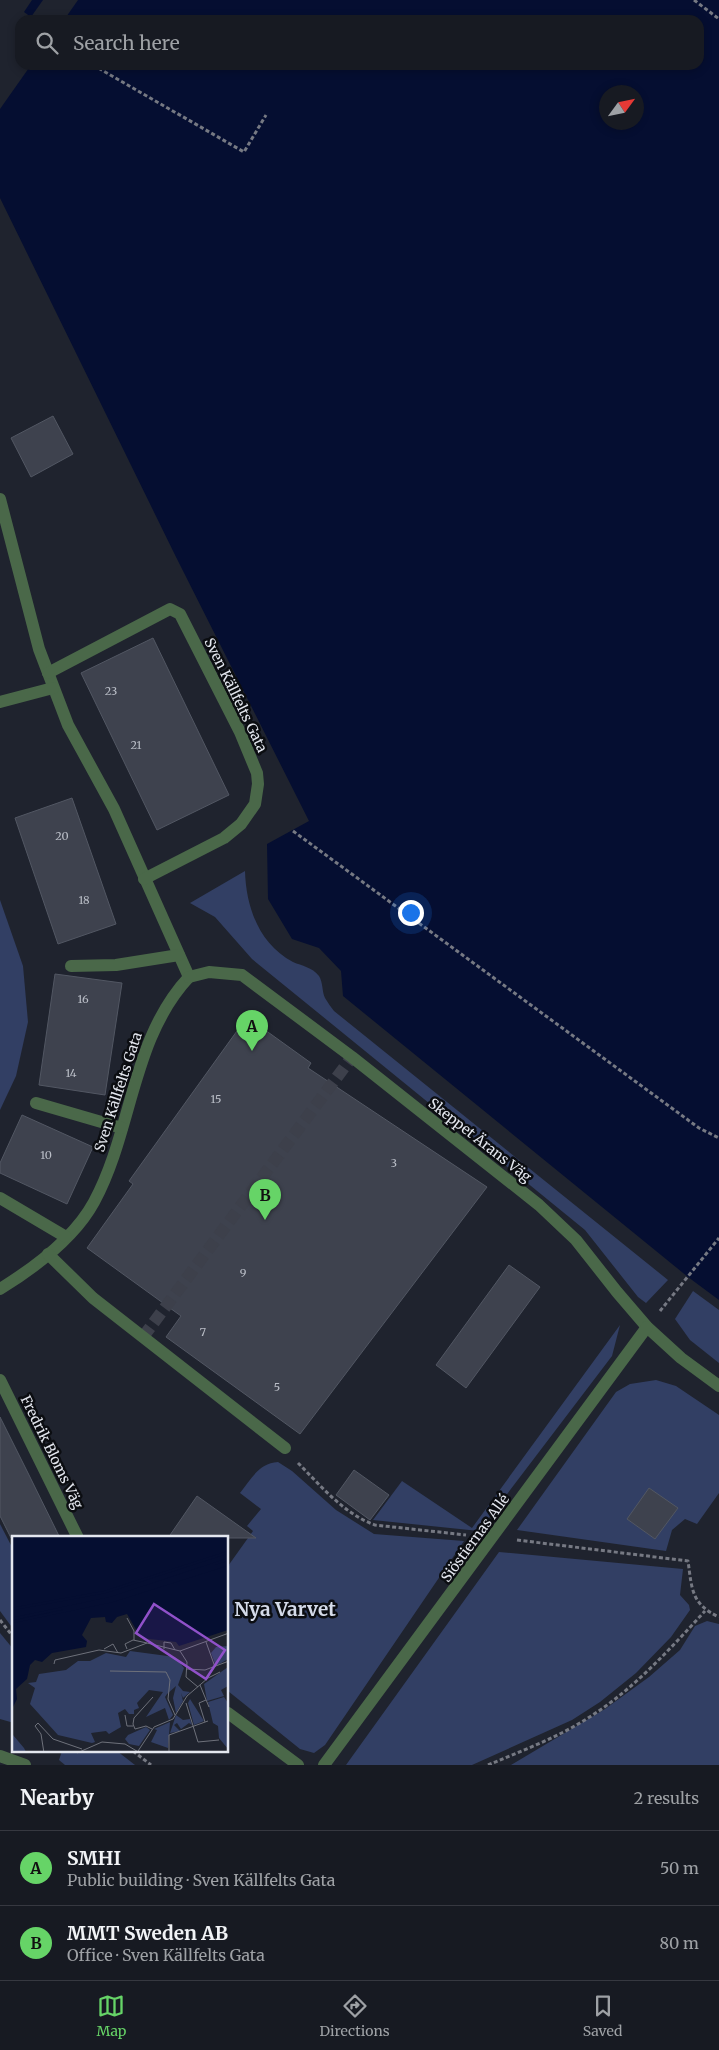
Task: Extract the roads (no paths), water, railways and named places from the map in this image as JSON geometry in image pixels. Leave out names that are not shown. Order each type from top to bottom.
[{"type":"street","points":[[0,499],[39,649],[53,688],[68,725],[114,809],[144,880],[189,977]]},
{"type":"street","name":"Sven Källfelts Gata","points":[[48,673],[170,609],[180,614],[240,732],[257,773],[258,784],[255,804],[234,832],[144,880]]},
{"type":"street","points":[[0,702],[53,688]]},
{"type":"street","points":[[71,966],[116,965],[179,954]]},
{"type":"street","name":"Skeppet Ärans Väg","points":[[189,977],[209,972],[242,975],[352,1057],[539,1206],[576,1240],[617,1292],[648,1327],[681,1358],[719,1386]]},
{"type":"street","name":"Sven Källfelts Gata","points":[[0,1290],[20,1277],[48,1254],[76,1228],[94,1203],[122,1128],[144,1051],[165,1007],[189,977]]},
{"type":"street","points":[[36,1103],[122,1128]]},
{"type":"street","points":[[0,1198],[66,1237]]},
{"type":"street","points":[[48,1254],[93,1298],[285,1448]]},
{"type":"street","name":"Siöstiernas Allé","points":[[324,1765],[648,1327]]},
{"type":"street","name":"Fredrik Bloms Väg","points":[[0,1380],[77,1536]]},
{"type":"street","points":[[229,1714],[298,1765]]},
{"type":"street","points":[[0,1756],[25,1765]]},
{"type":"tunnel","points":[[143,1337],[352,1057]]},
{"type":"place","name":"SMHI","points":[[252,1051]]},
{"type":"place","name":"MMT Sweden AB","points":[[265,1220]]},
{"type":"district","name":"Nya Varvet","points":[[285,1609]]}]
